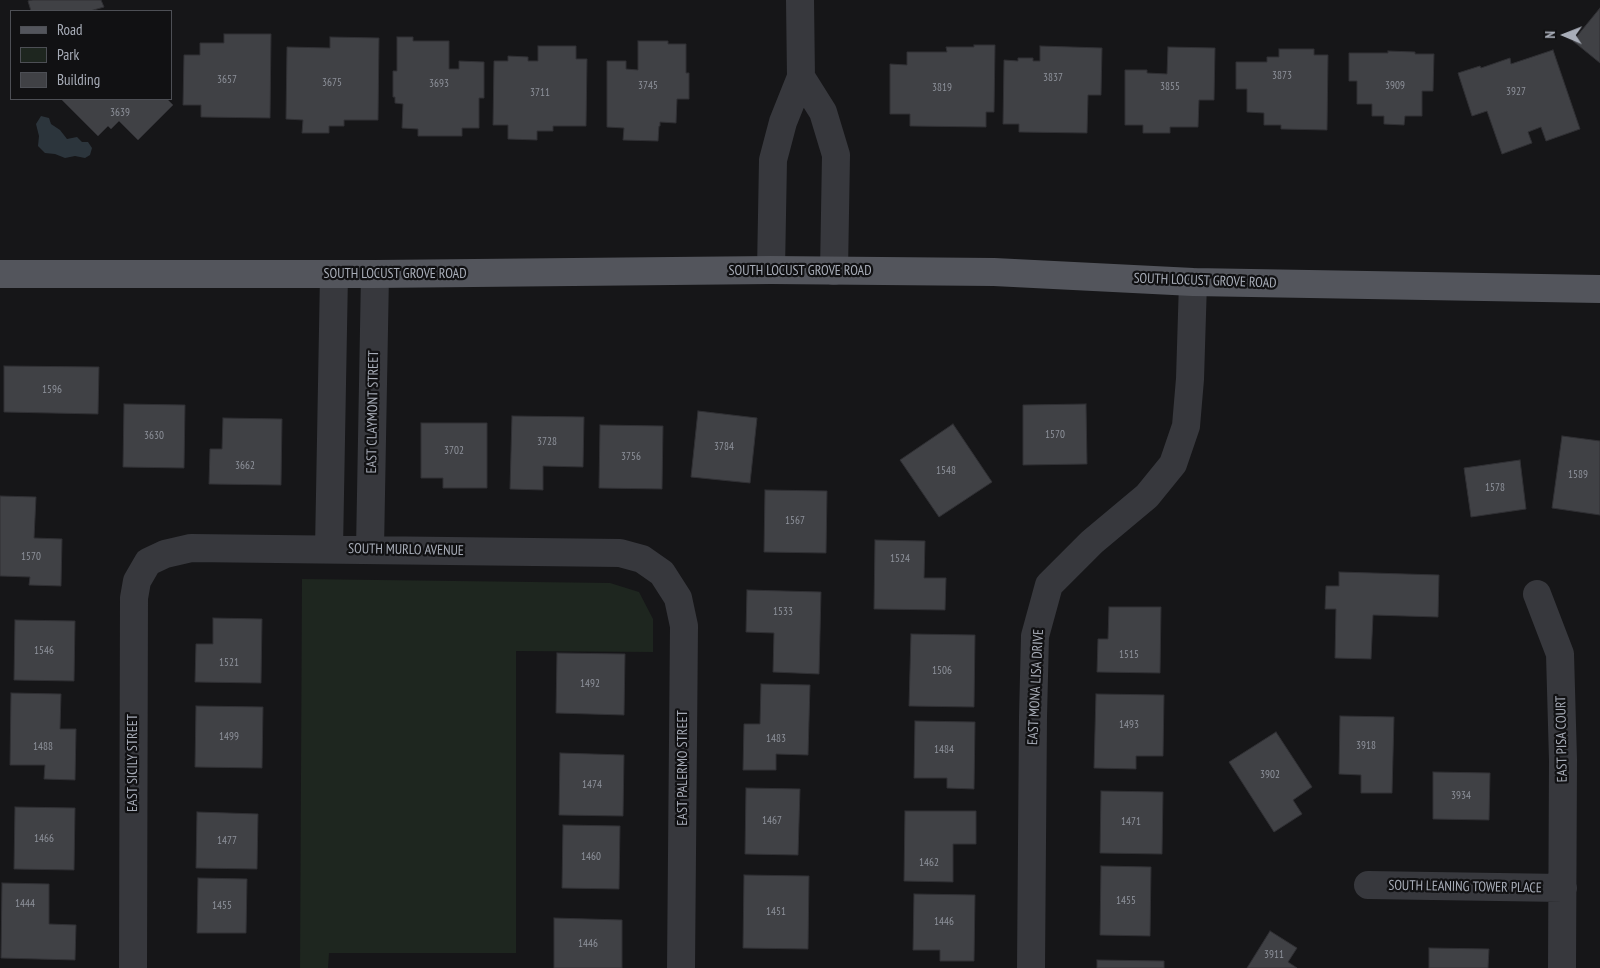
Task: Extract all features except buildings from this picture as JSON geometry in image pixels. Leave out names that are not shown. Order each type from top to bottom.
[{"type":"main road","name":"SOUTH LOCUST GROVE ROAD","points":[[0,274],[375,274],[771,270],[994,272],[1193,282],[1600,289]]},
{"type":"street","points":[[771,270],[773,160],[783,122],[801,77],[800,0]]},
{"type":"street","points":[[801,77],[823,112],[836,155],[834,271]]},
{"type":"street","points":[[329,549],[334,274]]},
{"type":"street","name":"EAST CLAYMONT STREET","points":[[370,549],[375,274]]},
{"type":"street","name":"EAST MONA LISA DRIVE","points":[[1031,968],[1033,717],[1036,636],[1050,585],[1092,542],[1147,496],[1173,464],[1186,426],[1190,380],[1193,282]]},
{"type":"street","name":"SOUTH MURLO AVENUE","points":[[148,562],[165,554],[191,548],[620,553],[642,558],[662,573]]},
{"type":"street","name":"EAST SICILY STREET","points":[[133,968],[133,614],[137,582],[148,562]]},
{"type":"street","name":"EAST PALERMO STREET","points":[[662,573],[678,598],[684,626],[681,968]]},
{"type":"street","name":"EAST PISA COURT","points":[[1537,594],[1560,654],[1563,760],[1562,968]]},
{"type":"street","name":"SOUTH LEANING TOWER PLACE","points":[[1368,885],[1562,888]]},
{"type":"green space","points":[[302,579],[610,583],[639,592],[653,619],[653,652],[516,651],[516,953],[329,953],[328,968],[300,968]]},
{"type":"shaded area","points":[[41,116],[49,118],[51,124],[60,130],[67,139],[77,137],[82,142],[88,142],[92,148],[90,155],[85,158],[75,156],[65,158],[45,153],[38,146],[39,136],[36,124]]}]
